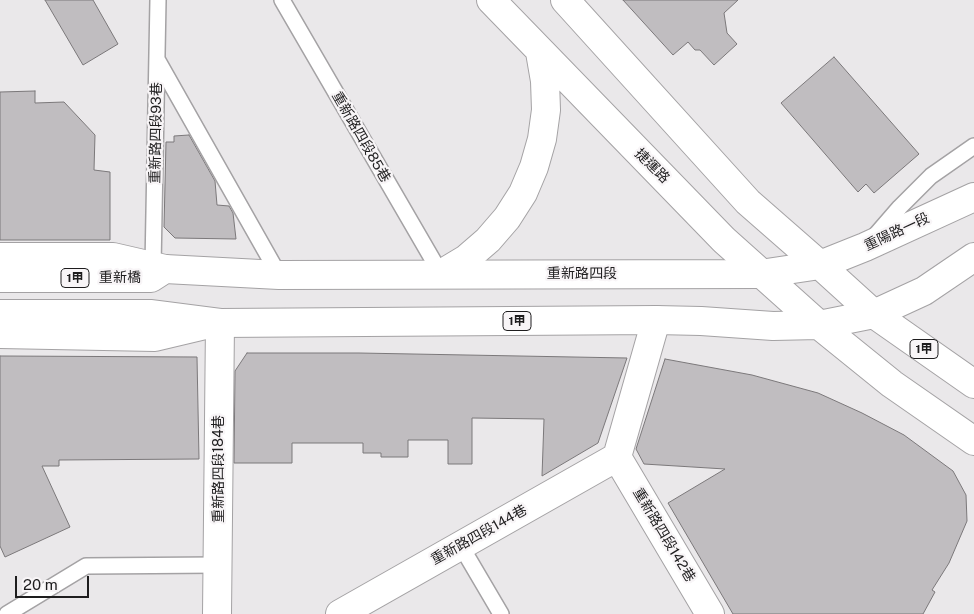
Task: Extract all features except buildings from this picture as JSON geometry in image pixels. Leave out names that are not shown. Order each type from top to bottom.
[{"type":"main road","name":"捷運路","points":[[491,0],[760,274],[819,325]]},
{"type":"main road","points":[[564,0],[748,202],[820,265]]},
{"type":"main road","points":[[441,274],[466,259],[488,240],[507,218],[523,193],[534,167],[542,139],[546,110],[545,81],[540,52]]},
{"type":"main road","name":"重陽路一段","points":[[820,265],[865,247],[974,197]]},
{"type":"main road","points":[[0,257],[113,257],[156,271]]},
{"type":"main road","points":[[819,325],[874,314],[924,291],[974,257]]},
{"type":"main road","name":"重新路四段","points":[[156,271],[279,275],[760,274],[820,265]]},
{"type":"main road","name":"1甲","points":[[820,265],[874,314],[974,384]]},
{"type":"main road","name":"重新橋","points":[[0,278],[156,271]]},
{"type":"main road","name":"1甲","points":[[0,314],[150,314],[217,323],[656,320],[772,326],[819,325]]},
{"type":"main road","points":[[617,457],[656,320]]},
{"type":"main road","points":[[0,334],[155,337],[217,323]]},
{"type":"main road","name":"重新路四段184巷","points":[[217,323],[217,614]]},
{"type":"main road","points":[[819,325],[892,384],[974,441]]},
{"type":"main road","name":"重新路四段144巷","points":[[340,614],[617,457]]},
{"type":"main road","name":"重新路四段142巷","points":[[617,457],[710,614]]},
{"type":"lane","name":"重新路四段93巷","points":[[156,271],[158,0]]},
{"type":"lane","name":"重新路四段85巷","points":[[282,0],[441,274]]},
{"type":"lane","points":[[157,60],[279,275]]},
{"type":"lane","points":[[865,247],[900,206],[931,176],[974,146]]},
{"type":"lane","points":[[461,546],[502,614]]},
{"type":"lane","points":[[7,614],[86,566],[218,565]]}]
